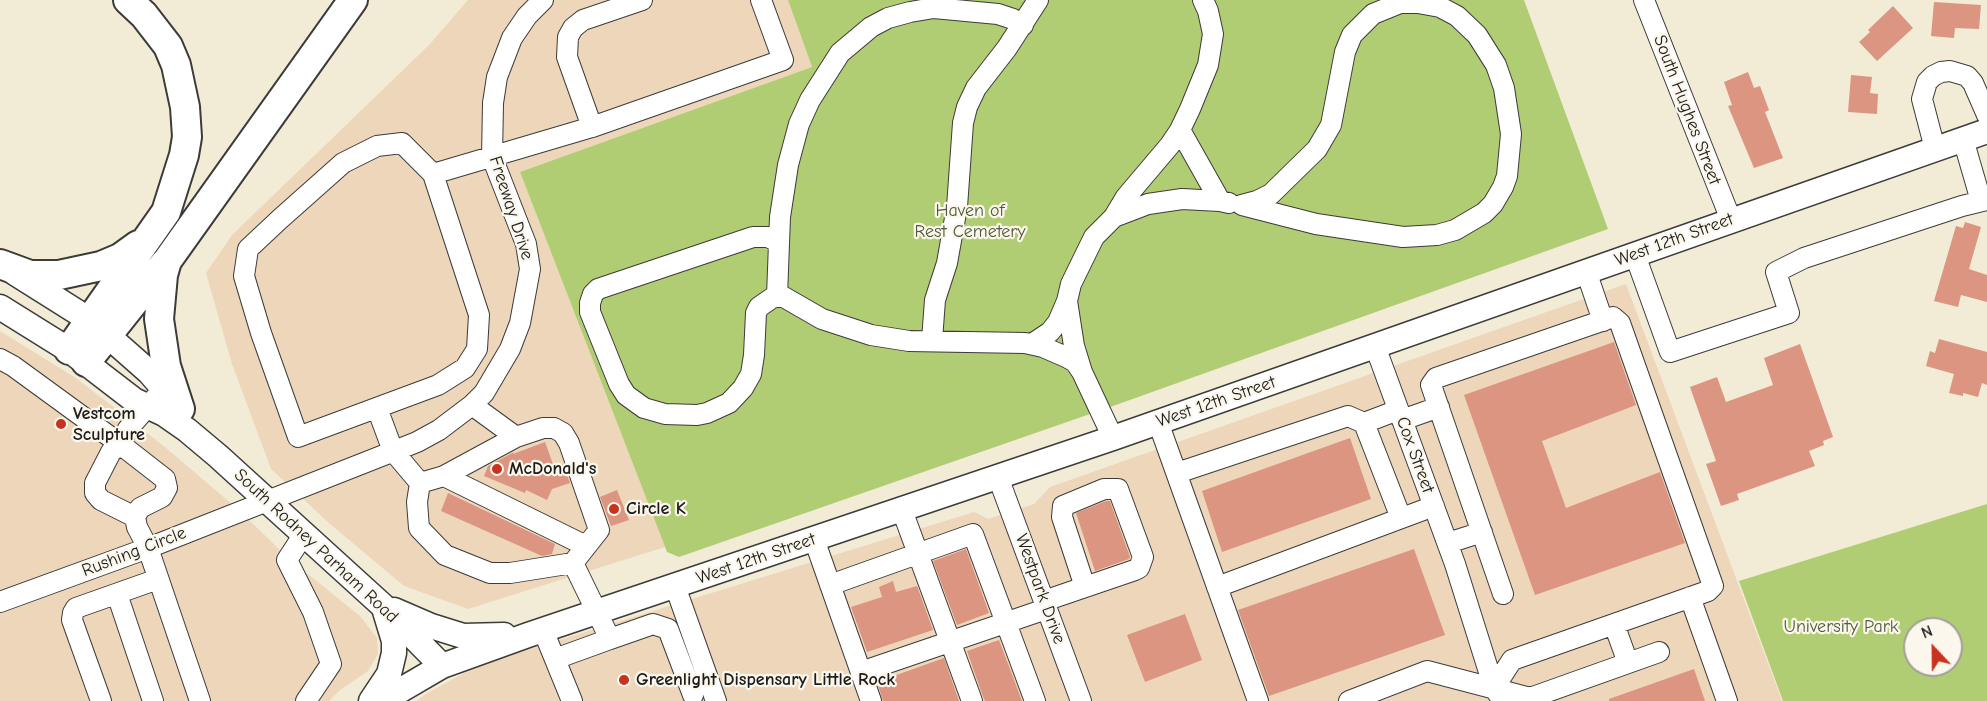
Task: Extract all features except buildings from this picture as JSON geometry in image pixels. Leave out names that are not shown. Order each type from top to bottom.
[{"type":"highway","points":[[98,329],[166,212],[180,172],[187,137],[180,78],[168,46],[144,15],[128,0]]},
{"type":"highway","points":[[77,356],[98,329],[167,261],[353,0]]},
{"type":"highway","points":[[0,264],[30,275],[43,276],[86,270],[129,253],[155,229]]},
{"type":"highway","points":[[167,261],[163,275],[159,319],[166,366],[177,409]]},
{"type":"main road","name":"West 12th Street","points":[[382,701],[442,666],[536,632],[1113,438],[1987,131]]},
{"type":"main road","name":"South Rodney Parham Road","points":[[0,264],[44,290],[98,329],[148,372],[177,409],[268,501],[383,606],[442,666]]},
{"type":"main road","name":"South Rodney Parham Road","points":[[0,307],[77,356],[134,400],[164,414],[177,409]]},
{"type":"main road","points":[[383,606],[431,626],[463,636],[536,632]]},
{"type":"main road","points":[[371,701],[390,674],[394,653],[394,641],[383,606]]},
{"type":"street","name":"Freeway Drive","points":[[268,501],[417,442],[439,430],[484,393],[510,349],[520,323],[530,269],[526,244],[492,157],[493,103],[497,77],[512,38],[527,16],[543,0]]},
{"type":"street","points":[[592,127],[567,57],[568,37],[573,28],[583,20],[642,0]]},
{"type":"street","points":[[433,174],[592,127],[783,60],[761,0]]},
{"type":"street","points":[[932,340],[935,300],[947,263],[957,207],[963,123],[967,107],[976,88],[1023,25],[1038,0]]},
{"type":"street","points":[[1032,344],[1050,332],[1058,322],[1071,284],[1094,237],[1114,217],[1126,197],[1180,130],[1208,64],[1213,34],[1203,0]]},
{"type":"street","name":"South Hughes Street","points":[[1644,0],[1731,220]]},
{"type":"street","points":[[1114,217],[1148,204],[1182,199],[1220,201],[1316,224],[1403,237],[1437,235],[1455,230],[1484,213],[1503,187],[1510,152],[1509,111],[1504,88],[1487,48],[1477,34],[1457,16],[1440,7],[1400,3],[1373,14],[1352,35],[1345,52],[1331,125],[1317,149],[1271,194],[1242,205]]},
{"type":"street","points":[[777,296],[780,217],[788,165],[799,124],[825,75],[840,53],[855,38],[888,18],[934,8],[998,14],[1023,25]]},
{"type":"street","points":[[1935,149],[1922,99],[1927,82],[1934,76],[1950,71],[1967,76],[1973,83],[1987,115]]},
{"type":"street","points":[[1180,130],[1220,201]]},
{"type":"street","points":[[1635,255],[1670,352],[1790,313],[1776,272],[1803,258],[1984,200],[1963,139]]},
{"type":"street","points":[[402,143],[433,174],[479,315],[477,349],[465,368],[438,385],[298,437],[261,333],[244,276],[248,249],[312,189],[344,163],[377,146],[402,143]]},
{"type":"street","points":[[778,242],[768,237],[753,237],[598,289],[593,294],[590,312],[619,384],[626,395],[644,408],[665,414],[697,415],[729,403],[743,388],[753,367],[756,313],[759,307],[777,296],[782,296],[822,319],[871,334],[909,341],[1032,344],[1066,357],[1082,372]]},
{"type":"street","points":[[1586,271],[1603,321]]},
{"type":"street","points":[[1067,301],[1074,346],[1082,372],[1113,438]]},
{"type":"street","points":[[1498,694],[1512,660],[1708,591],[1713,586],[1620,323],[1613,317],[1436,378],[1431,385],[1503,594]]},
{"type":"street","name":"Cox Street","points":[[1375,346],[1448,543],[1498,694]]},
{"type":"street","points":[[0,359],[14,366],[165,479],[167,489],[162,497],[140,508],[135,517],[137,527],[148,548],[200,701]]},
{"type":"street","points":[[472,405],[516,436]]},
{"type":"street","points":[[135,517],[101,500],[95,493],[95,483],[111,452],[120,444],[128,429],[147,406],[177,409]]},
{"type":"street","points":[[1177,473],[1348,416],[1364,423],[1438,407]]},
{"type":"street","points":[[377,408],[393,451],[420,483],[417,502],[419,528],[445,555],[490,573],[510,573],[573,563],[599,530],[566,438],[563,433],[554,428],[543,428],[516,436],[444,476],[420,483]]},
{"type":"street","points":[[1158,422],[1258,701]]},
{"type":"street","points":[[1364,423],[1401,518]]},
{"type":"street","points":[[444,476],[586,546]]},
{"type":"street","name":"Westpark Drive","points":[[998,477],[1081,701]]},
{"type":"street","points":[[861,672],[1006,623],[1085,587],[1135,570],[1142,563],[1143,557],[1118,489],[1104,489],[1063,506],[1062,517],[1085,587]]},
{"type":"street","name":"Rushing Circle","points":[[0,602],[268,501]]},
{"type":"street","points":[[1218,587],[1434,506]]},
{"type":"street","points":[[902,510],[972,701]]},
{"type":"street","points":[[1448,543],[1482,532]]},
{"type":"street","points":[[304,534],[286,560],[313,612],[331,664],[306,701]]},
{"type":"street","points":[[830,585],[973,534],[1035,701]]},
{"type":"street","points":[[814,539],[871,701]]},
{"type":"street","points":[[573,563],[610,639]]},
{"type":"street","points":[[101,701],[72,620],[73,613],[76,608],[158,579]]},
{"type":"street","points":[[675,586],[716,701]]},
{"type":"street","points":[[117,594],[153,701]]},
{"type":"street","points":[[1690,597],[1727,701]]},
{"type":"street","points":[[555,659],[653,624],[669,629],[693,695]]},
{"type":"street","points":[[1614,624],[1628,663]]},
{"type":"street","points":[[536,632],[555,659],[572,701]]},
{"type":"street","points":[[1349,701],[1427,671],[1498,694],[1530,698],[1659,652]]},
{"type":"shaded area","points":[[468,0],[788,0],[812,67],[520,172],[665,547],[468,609],[404,586],[330,524],[271,469],[232,364],[206,273],[232,235],[429,45]]},
{"type":"shaded area","points":[[1626,284],[1782,701],[417,701],[466,672],[504,657],[974,512],[988,519],[1034,504],[1050,487]]},
{"type":"shaded area","points":[[0,331],[76,378],[165,447],[240,511],[288,558],[360,616],[377,638],[378,654],[368,671],[340,690],[329,701],[0,701]]},
{"type":"green space","name":"Haven of Rest Cemetery","points":[[788,0],[1524,0],[1608,229],[1113,406],[679,557],[667,552],[520,172],[812,67]]},
{"type":"green space","name":"University Park","points":[[1987,504],[1987,701],[1783,701],[1739,581]]},
{"type":"place","name":"Vestcom Sculpture","points":[[61,424]]},
{"type":"place","name":"McDonald's","points":[[497,469]]},
{"type":"place","name":"Circle K","points":[[614,509]]},
{"type":"place","name":"Greenlight Dispensary Little Rock","points":[[624,680]]}]
